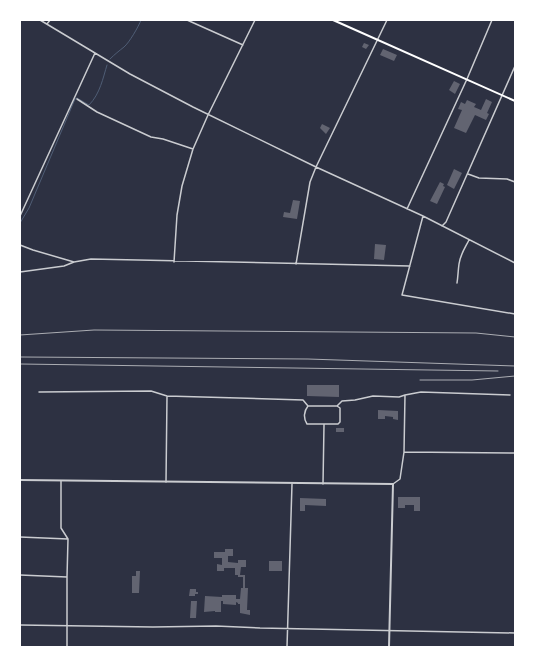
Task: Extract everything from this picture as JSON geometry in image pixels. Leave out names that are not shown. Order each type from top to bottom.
[{"type":"main road","points":[[333,20],[515,101]]},
{"type":"street","points":[[40,20],[130,74],[208,115],[423,216],[515,263]]},
{"type":"street","points":[[47,24],[50,20]]},
{"type":"street","points":[[187,20],[242,45]]},
{"type":"street","points":[[174,262],[177,216],[182,186],[192,149],[255,20]]},
{"type":"street","points":[[296,264],[310,182],[387,20]]},
{"type":"street","points":[[407,209],[492,20]]},
{"type":"street","points":[[20,216],[95,53]]},
{"type":"street","points":[[442,226],[446,222],[468,174],[515,66]]},
{"type":"street","points":[[77,100],[97,112],[151,137],[163,139],[192,149]]},
{"type":"street","points":[[468,174],[479,178],[507,179],[515,182]]},
{"type":"street","points":[[423,216],[402,295],[515,314]]},
{"type":"street","points":[[457,283],[459,263],[469,240]]},
{"type":"street","points":[[20,245],[74,262]]},
{"type":"street","points":[[20,272],[64,266],[74,262],[91,259],[410,266]]},
{"type":"street","points":[[39,392],[151,391],[167,396],[303,400],[308,406]]},
{"type":"street","points":[[308,406],[337,406],[342,401],[373,396],[399,397],[421,392],[510,395]]},
{"type":"street","points":[[20,480],[393,484],[397,483],[400,479],[404,452],[406,395]]},
{"type":"street","points":[[166,482],[167,396]]},
{"type":"street","points":[[308,406],[305,410],[305,421],[307,424],[324,425],[338,424],[340,422],[340,408],[337,406]]},
{"type":"street","points":[[323,484],[324,425]]},
{"type":"street","points":[[404,452],[515,454]]},
{"type":"street","points":[[61,481],[61,528],[68,539],[67,647]]},
{"type":"street","points":[[287,647],[292,484]]},
{"type":"street","points":[[389,647],[388,631],[393,484]]},
{"type":"street","points":[[20,537],[68,539]]},
{"type":"street","points":[[20,575],[67,577]]},
{"type":"street","points":[[20,625],[153,627],[216,626],[515,633]]},
{"type":"building","points":[[364,43],[369,45],[366,49],[362,47]]},
{"type":"building","points":[[383,49],[397,55],[394,61],[380,55]]},
{"type":"building","points":[[454,81],[460,84],[455,94],[449,90]]},
{"type":"building","points":[[486,99],[492,102],[487,113],[489,114],[486,120],[475,115],[466,133],[454,128],[462,110],[458,109],[461,102],[465,104],[467,100],[476,104],[474,107],[481,110]]},
{"type":"building","points":[[322,124],[330,128],[326,134],[320,128]]},
{"type":"building","points":[[454,169],[462,173],[454,189],[447,185]]},
{"type":"building","points":[[440,182],[444,184],[443,186],[445,187],[437,204],[430,201]]},
{"type":"building","points":[[293,200],[300,201],[297,219],[283,217],[284,212],[290,213]]},
{"type":"building","points":[[375,244],[386,245],[384,260],[374,259]]},
{"type":"building","points":[[307,385],[339,385],[339,397],[307,396]]},
{"type":"building","points":[[378,410],[398,411],[398,420],[393,419],[393,417],[385,416],[385,419],[378,419]]},
{"type":"building","points":[[336,428],[344,428],[344,432],[336,432]]},
{"type":"building","points":[[398,497],[420,497],[420,511],[414,511],[414,505],[405,505],[405,508],[398,508]]},
{"type":"building","points":[[300,498],[326,499],[326,506],[305,505],[305,511],[300,511]]},
{"type":"building","points":[[225,549],[233,549],[233,556],[228,556],[228,562],[238,563],[238,560],[246,560],[246,567],[241,567],[240,575],[245,575],[245,588],[248,588],[247,610],[250,610],[250,615],[240,613],[240,604],[236,602],[236,605],[223,604],[223,601],[221,601],[221,612],[204,612],[205,596],[222,597],[222,595],[236,595],[236,599],[240,599],[241,588],[243,588],[243,577],[238,577],[238,575],[235,575],[235,568],[224,568],[224,571],[217,571],[217,564],[222,565],[222,558],[214,558],[214,552],[225,552]]},
{"type":"building","points":[[269,561],[282,561],[282,571],[269,571]]},
{"type":"building","points":[[136,571],[140,571],[139,593],[132,593],[132,576],[136,576]]},
{"type":"building","points":[[190,589],[196,589],[198,594],[195,594],[195,596],[189,596]]},
{"type":"building","points":[[191,601],[197,601],[196,618],[190,618]]},
{"type":"waterway","points":[[110,59],[128,42],[141,20]]},
{"type":"waterway","points":[[20,223],[29,208],[75,99],[77,98],[89,105],[93,101],[107,65]]},
{"type":"railway","points":[[20,335],[94,330],[476,333],[515,337]]},
{"type":"railway","points":[[20,357],[308,359],[515,366]]},
{"type":"railway","points":[[20,364],[498,371]]},
{"type":"railway","points":[[420,380],[472,380],[515,376]]}]
